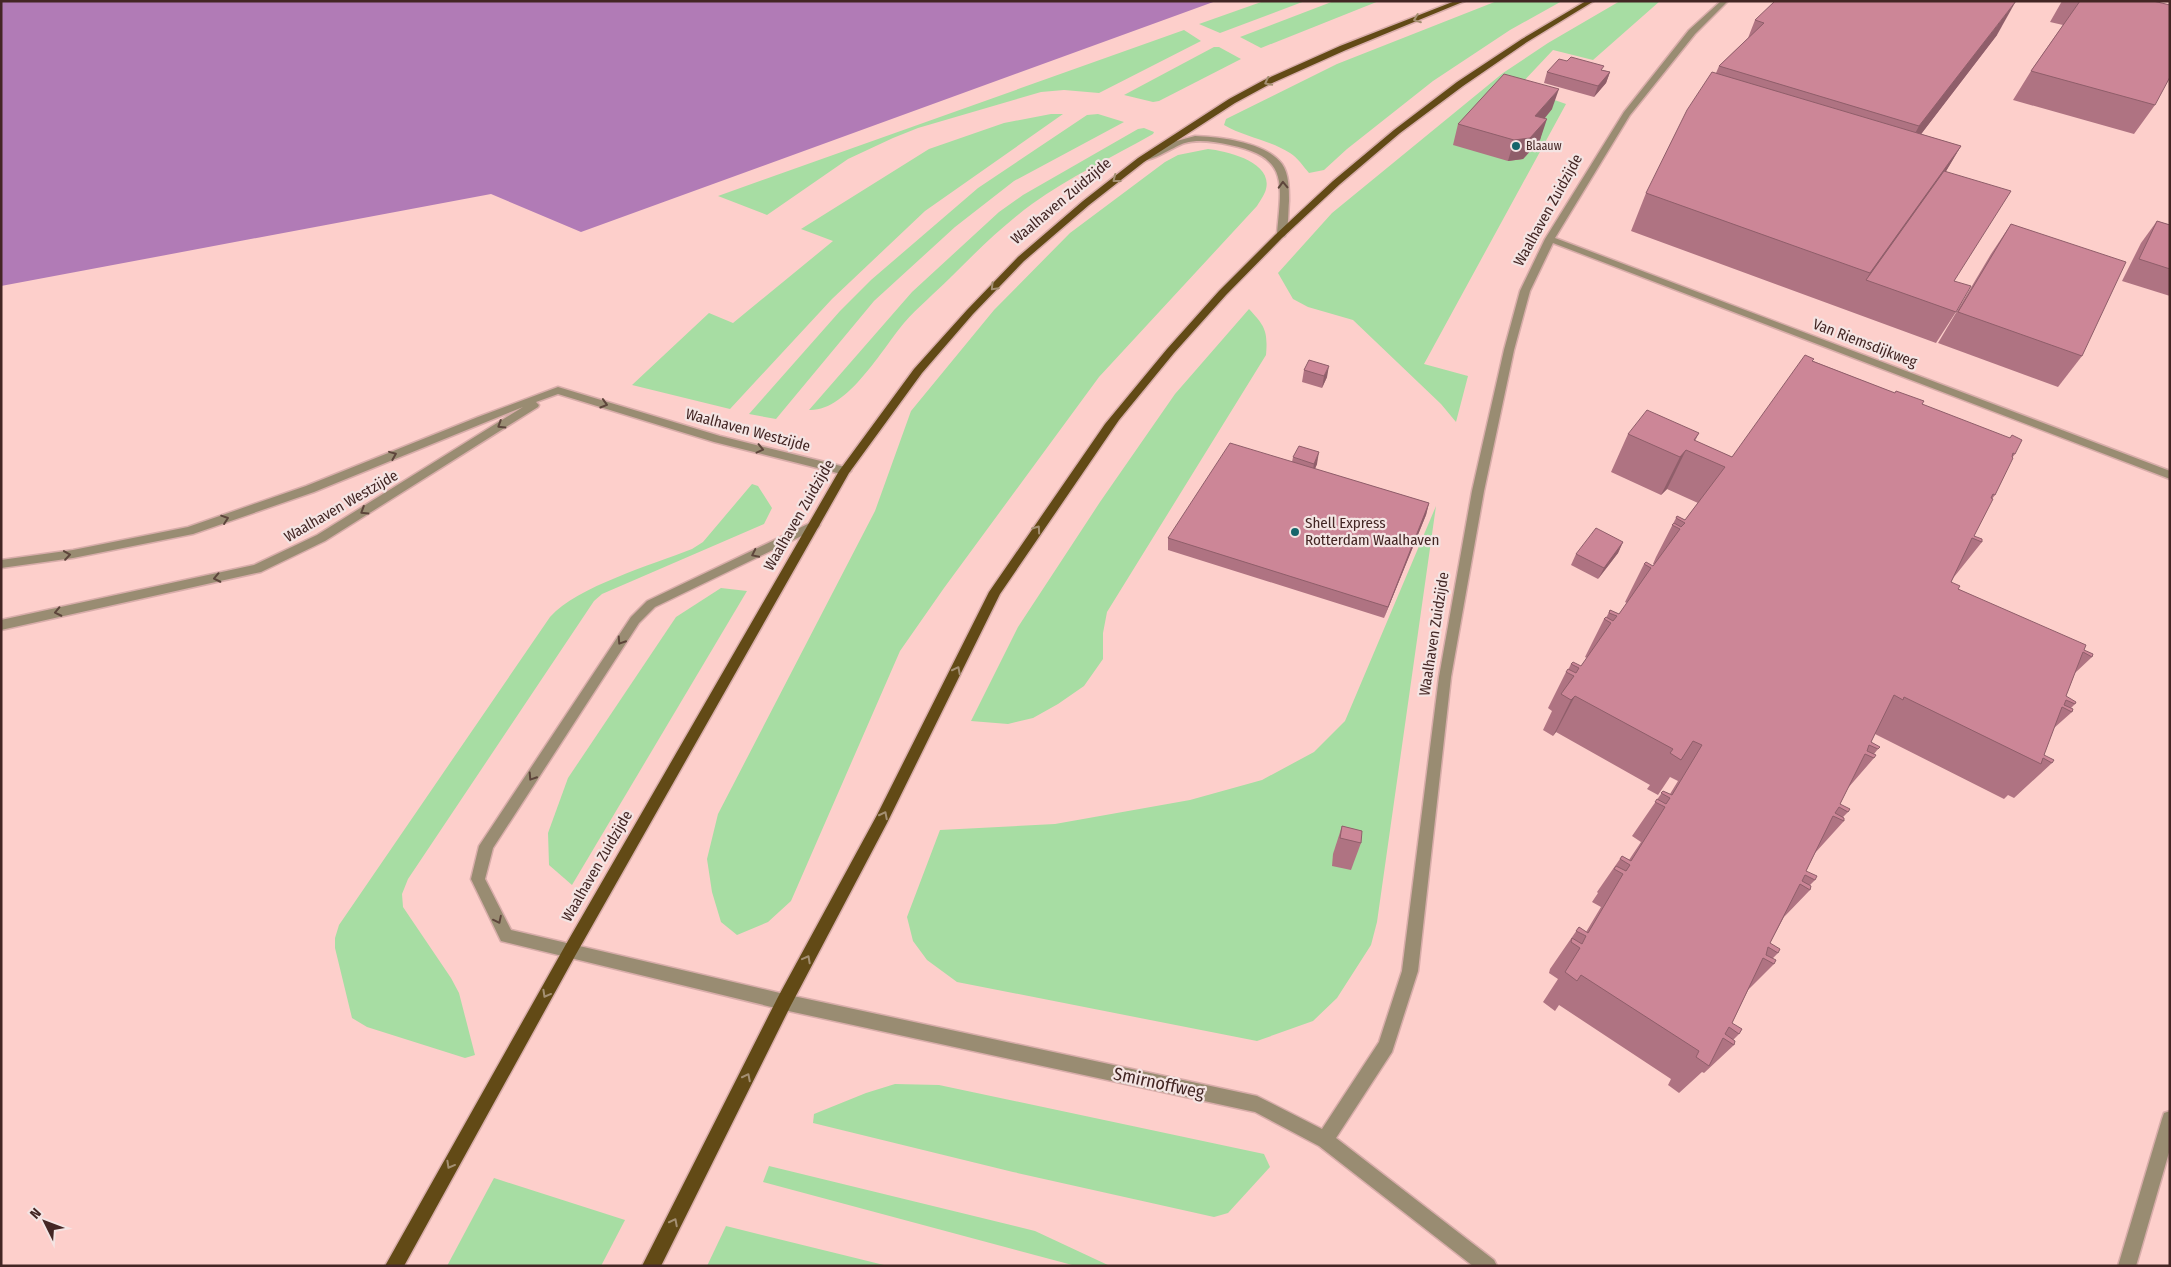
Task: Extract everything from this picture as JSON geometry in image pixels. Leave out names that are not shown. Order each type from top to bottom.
[{"type":"main road","name":"Waalhaven Zuidzijde","points":[[394,1266],[570,951],[814,525],[846,471],[918,371],[970,312],[1021,259],[1086,203],[1141,160],[1267,82],[1343,48],[1462,1]]},
{"type":"main road","points":[[652,1266],[784,1002],[882,819],[996,592],[1016,559],[1120,411],[1183,337],[1282,234],[1372,153],[1447,93],[1524,40],[1591,1]]},
{"type":"street","name":"Waalhaven Zuidzijde","points":[[1325,1140],[1386,1046],[1410,971],[1445,677],[1478,491],[1516,319],[1536,264],[1627,114],[1692,32],[1725,1]]},
{"type":"street","name":"Waalhaven Zuidzijde","points":[[1141,160],[1187,140],[1216,139],[1258,151],[1278,163],[1284,180],[1282,234]]},
{"type":"street","name":"Van Riemsdijkweg","points":[[1550,239],[2170,475]]},
{"type":"street","name":"Waalhaven Westzijde","points":[[1,625],[257,569],[322,538],[558,390]]},
{"type":"street","name":"Waalhaven Westzijde","points":[[1,564],[73,554],[189,531],[310,489],[558,390],[718,439],[846,471]]},
{"type":"street","points":[[784,1002],[506,936],[478,879],[486,846],[635,620],[650,604],[814,525]]},
{"type":"street","name":"Smirnoffweg","points":[[784,1002],[1257,1104],[1325,1140],[1488,1266]]},
{"type":"street","points":[[2127,1266],[2170,1118]]},
{"type":"green space","points":[[1264,1],[1305,1],[1220,33],[1199,24]]},
{"type":"green space","points":[[1334,1],[1379,1],[1261,48],[1240,37]]},
{"type":"green space","points":[[1497,1],[1562,1],[1510,30],[1433,81],[1347,149],[1324,170],[1309,173],[1296,157],[1290,153],[1224,125],[1226,119],[1337,64]]},
{"type":"green space","points":[[1620,1],[1660,1],[1593,60],[1553,50],[1518,87],[1566,104],[1424,364],[1468,376],[1456,422],[1441,404],[1353,320],[1308,307],[1293,299],[1278,273],[1332,213],[1503,73],[1548,43]]},
{"type":"green space","points":[[1184,30],[1201,41],[1099,93],[1064,90],[1041,92],[918,128],[848,159],[767,215],[718,196]]},
{"type":"green space","points":[[1214,47],[1219,47],[1241,59],[1159,101],[1153,102],[1124,95]]},
{"type":"green space","points":[[1051,114],[1063,114],[925,211],[832,299],[730,409],[632,385],[709,313],[733,323],[833,241],[801,229],[929,149],[1004,123]]},
{"type":"green space","points":[[1098,114],[1124,122],[1014,181],[955,227],[874,301],[776,419],[749,414],[840,311],[871,280],[978,188],[1087,115]]},
{"type":"green space","points":[[1144,128],[1154,132],[1153,134],[1061,185],[1010,221],[909,317],[850,390],[837,401],[823,408],[809,410],[912,292],[999,212],[1023,195],[1138,129]]},
{"type":"green space","points":[[1208,149],[1237,155],[1256,165],[1263,172],[1266,180],[1266,189],[1262,198],[1257,206],[1099,377],[944,588],[900,651],[791,901],[768,922],[737,935],[721,922],[712,892],[707,859],[718,814],[875,511],[911,411],[994,310],[1070,233],[1165,162],[1178,155]]},
{"type":"green space","points":[[1249,309],[1259,320],[1266,334],[1266,355],[1107,612],[1103,633],[1103,659],[1084,686],[1033,718],[1008,724],[971,721],[1018,627],[1100,502],[1175,394]]},
{"type":"green space","points":[[752,484],[758,486],[772,508],[764,524],[602,594],[594,601],[408,879],[402,894],[403,907],[459,993],[475,1055],[465,1058],[367,1027],[352,1018],[335,948],[335,938],[339,925],[550,617],[562,606],[597,586],[692,549],[703,542]]},
{"type":"green space","points":[[1436,506],[1377,922],[1371,945],[1337,998],[1313,1021],[1257,1041],[957,982],[927,960],[913,941],[907,917],[940,830],[1055,824],[1190,800],[1262,780],[1314,752],[1345,721]]},
{"type":"green space","points":[[721,588],[747,591],[572,885],[549,865],[548,833],[568,778],[676,617]]},
{"type":"green space","points":[[895,1084],[939,1085],[1264,1154],[1270,1167],[1228,1213],[1214,1217],[1013,1172],[813,1123],[814,1114],[866,1093]]},
{"type":"green space","points":[[769,1166],[1035,1231],[1110,1266],[1076,1266],[763,1182]]},
{"type":"green space","points":[[494,1178],[625,1220],[601,1266],[447,1266]]},
{"type":"green space","points":[[726,1226],[888,1266],[707,1266]]},
{"type":"shaded area","points":[[1,1],[1216,1],[581,232],[491,194],[1,286]]},
{"type":"building","points":[[1775,1],[2016,1],[1919,126],[1719,66],[1764,23],[1755,20]]},
{"type":"building","points":[[2080,1],[2153,1],[2170,5],[2170,77],[2155,105],[2031,71]]},
{"type":"building","points":[[1571,57],[1604,66],[1601,70],[1610,72],[1598,86],[1547,72],[1559,59],[1567,61]]},
{"type":"building","points":[[1712,72],[1961,146],[1870,273],[1646,193],[1687,110]]},
{"type":"building","points":[[1504,74],[1559,89],[1535,116],[1547,119],[1530,138],[1514,140],[1458,124]]},
{"type":"building","points":[[1944,171],[2011,191],[1954,281],[1971,286],[1956,312],[1866,280]]},
{"type":"building","points":[[2157,221],[2170,225],[2170,269],[2139,259]]},
{"type":"building","points":[[2011,224],[2126,262],[2082,356],[1958,312]]},
{"type":"building","points":[[1805,355],[1814,359],[1812,361],[1895,393],[1896,391],[1924,401],[1922,404],[2010,438],[2012,435],[2022,440],[2015,454],[2013,453],[2013,458],[1995,495],[1993,494],[1991,498],[1993,499],[1974,536],[1982,539],[1982,542],[1972,538],[1951,582],[1960,586],[1958,589],[2086,645],[2084,650],[2093,654],[2092,657],[2083,652],[2066,696],[2076,702],[2075,704],[2066,700],[2064,705],[2073,709],[2072,712],[2062,707],[2044,755],[2054,760],[2052,763],[2043,758],[2041,764],[1904,697],[1903,700],[1894,695],[1871,742],[1880,747],[1878,749],[1869,745],[1867,751],[1876,755],[1874,758],[1865,754],[1840,804],[1850,809],[1848,812],[1839,807],[1835,813],[1844,818],[1844,821],[1833,816],[1806,871],[1817,876],[1815,880],[1805,875],[1802,881],[1811,886],[1810,890],[1800,884],[1770,943],[1780,949],[1778,953],[1768,947],[1766,955],[1776,960],[1774,964],[1763,958],[1732,1023],[1742,1029],[1739,1034],[1729,1027],[1725,1034],[1735,1041],[1734,1045],[1723,1038],[1709,1066],[1696,1057],[1699,1051],[1581,975],[1577,981],[1565,972],[1580,948],[1571,942],[1572,938],[1582,944],[1586,936],[1576,931],[1579,927],[1588,933],[1623,874],[1614,869],[1616,866],[1626,871],[1630,865],[1620,859],[1622,856],[1631,861],[1665,807],[1655,802],[1657,799],[1666,804],[1670,798],[1661,793],[1663,791],[1672,795],[1702,745],[1693,741],[1681,760],[1670,753],[1673,749],[1575,696],[1571,700],[1561,694],[1574,676],[1566,672],[1568,669],[1576,673],[1579,668],[1571,664],[1573,662],[1581,666],[1611,623],[1604,619],[1606,617],[1613,621],[1617,616],[1609,613],[1610,610],[1619,614],[1651,568],[1644,564],[1646,562],[1653,566],[1680,529],[1672,525],[1674,523],[1681,527],[1685,523],[1676,518],[1677,516],[1685,520],[1725,467],[1686,450],[1680,457],[1628,434],[1647,410],[1699,433],[1694,440],[1732,457]]},
{"type":"building","points":[[1309,360],[1329,366],[1324,376],[1304,370]]},
{"type":"building","points":[[1230,443],[1429,503],[1388,607],[1168,538]]},
{"type":"building","points":[[1299,446],[1319,452],[1314,464],[1293,457]]},
{"type":"building","points":[[1596,528],[1623,542],[1604,568],[1576,554]]},
{"type":"building","points":[[1342,826],[1362,831],[1361,843],[1340,838]]},
{"type":"place","name":"Blaauw","points":[[1516,146]]},
{"type":"place","name":"Shell Express Rotterdam Waalhaven","points":[[1295,532]]}]
